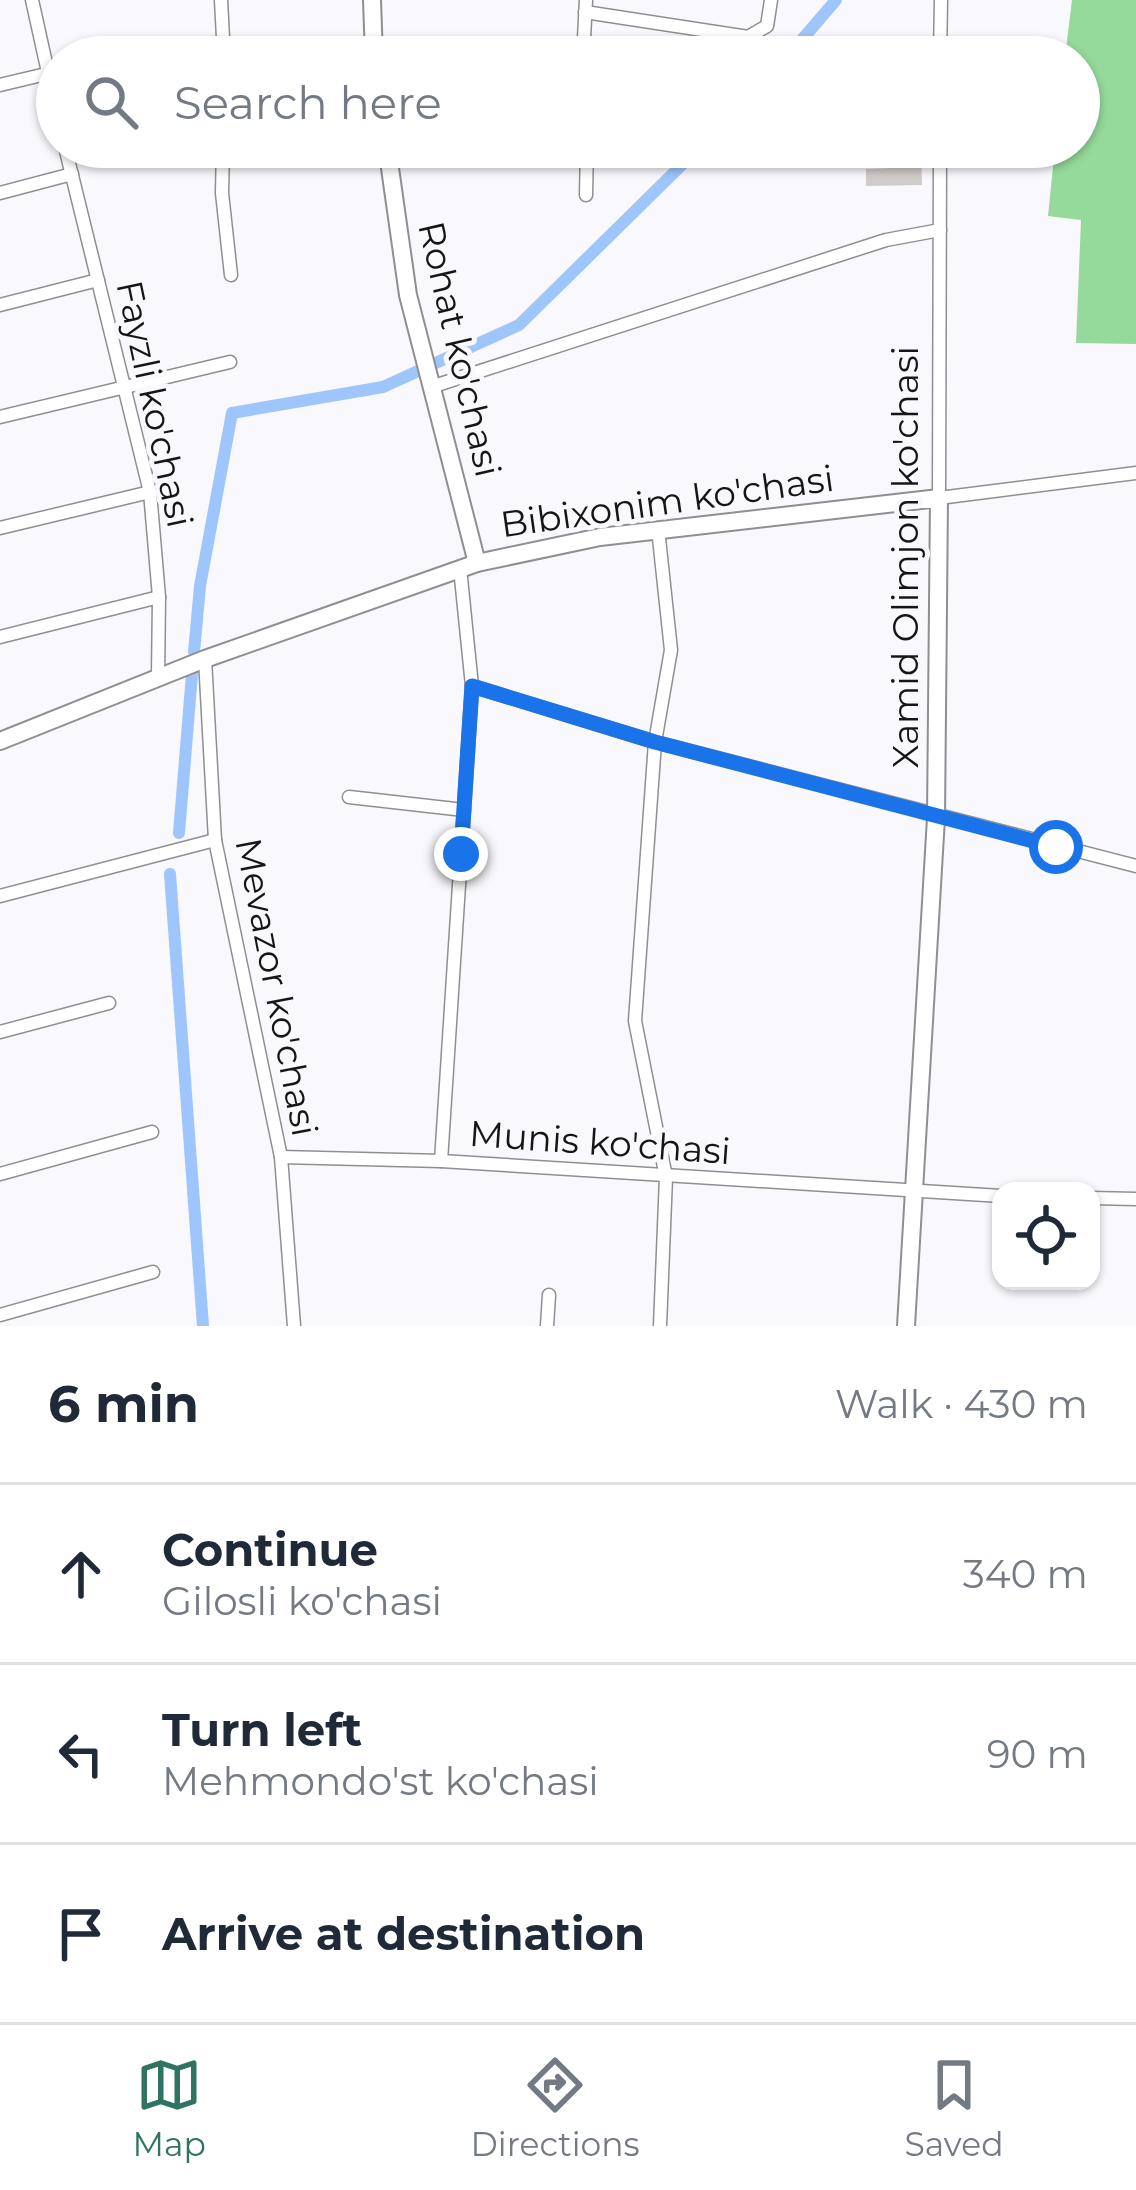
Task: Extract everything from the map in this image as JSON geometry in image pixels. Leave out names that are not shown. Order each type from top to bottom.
[{"type":"main road","points":[[372,0],[373,36]]},
{"type":"main road","name":"Rohat ko'chasi","points":[[389,168],[408,295],[469,566]]},
{"type":"main road","name":"Bibixonim ko'chasi","points":[[0,741],[158,676],[469,566],[658,529],[939,498]]},
{"type":"main road","name":"Xamid Olimjon ko'chasi","points":[[906,1326],[936,818],[939,498]]},
{"type":"street","points":[[32,0],[39,36]]},
{"type":"street","points":[[220,0],[223,36]]},
{"type":"street","points":[[750,36],[767,26],[771,0]]},
{"type":"street","points":[[940,0],[940,36]]},
{"type":"street","points":[[584,36],[585,6],[743,36]]},
{"type":"street","points":[[0,86],[36,77]]},
{"type":"street","name":"Fayzli ko'chasi","points":[[70,168],[128,386],[150,492],[159,597],[158,676]]},
{"type":"street","points":[[223,168],[231,275]]},
{"type":"street","points":[[586,195],[587,168]]},
{"type":"street","name":"Xamid Olimjon ko'chasi","points":[[939,498],[940,168]]},
{"type":"street","points":[[0,193],[72,174]]},
{"type":"street","points":[[431,387],[886,240],[940,230]]},
{"type":"street","points":[[0,305],[98,280]]},
{"type":"street","points":[[0,417],[230,362]]},
{"type":"street","points":[[939,498],[1136,473]]},
{"type":"street","points":[[0,528],[150,492]]},
{"type":"street","points":[[658,529],[670,650],[655,742],[635,1021],[666,1178],[660,1326]]},
{"type":"street","points":[[441,1161],[472,686],[469,566]]},
{"type":"street","points":[[0,637],[159,597]]},
{"type":"street","name":"Mevazor ko'chasi","points":[[205,659],[215,840],[281,1157],[294,1326]]},
{"type":"street","points":[[472,686],[655,742],[1136,866]]},
{"type":"street","points":[[350,797],[464,810]]},
{"type":"street","points":[[0,896],[215,840]]},
{"type":"street","points":[[0,1032],[109,1003]]},
{"type":"street","points":[[0,1174],[152,1132]]},
{"type":"street","name":"Munis ko'chasi","points":[[281,1157],[441,1161],[992,1196]]},
{"type":"street","points":[[1100,1198],[1136,1199]]},
{"type":"street","points":[[0,1315],[153,1272]]},
{"type":"street","points":[[548,1326],[549,1295]]},
{"type":"green space","points":[[1072,0],[1136,0],[1136,344],[1076,343],[1081,220],[1048,216],[1053,168],[1100,168],[1100,36],[1068,36]]},
{"type":"building","points":[[922,168],[922,185],[866,186],[866,169]]},
{"type":"waterway","points":[[805,36],[836,0]]},
{"type":"waterway","points":[[194,652],[200,586],[232,413],[383,387],[519,325],[679,168]]},
{"type":"waterway","points":[[179,833],[192,674]]},
{"type":"waterway","points":[[170,874],[203,1326]]},
{"type":"route","points":[[461,854],[472,686],[655,742],[1056,847]]}]
